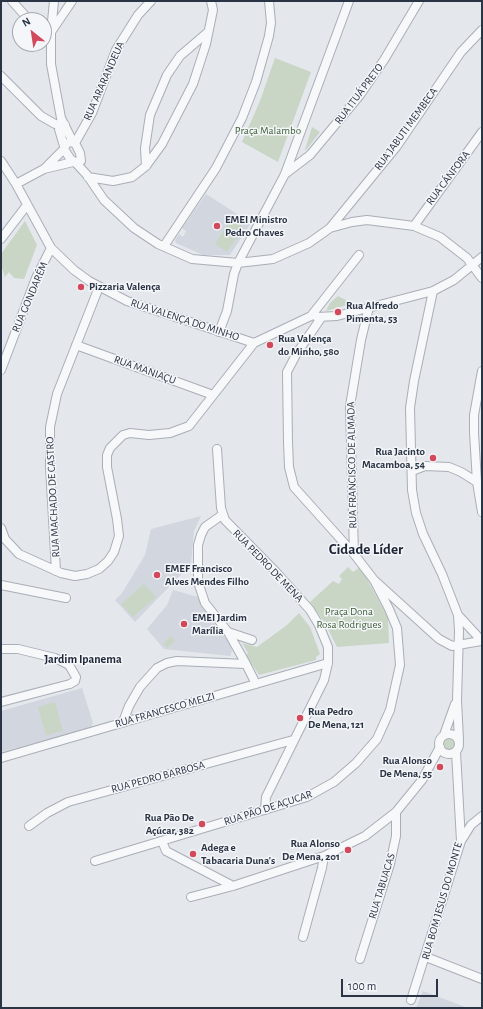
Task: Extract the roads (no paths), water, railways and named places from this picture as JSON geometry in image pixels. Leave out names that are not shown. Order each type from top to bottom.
[{"type":"street","points":[[12,1],[22,12]]},
{"type":"street","points":[[51,12],[54,1]]},
{"type":"street","points":[[52,24],[72,1]]},
{"type":"street","name":"RUA ARARANDEUA","points":[[74,142],[92,113],[116,50],[138,15],[151,1]]},
{"type":"street","points":[[87,176],[119,180],[132,177],[146,166],[174,125],[193,84],[208,32],[213,10],[212,1]]},
{"type":"street","points":[[164,246],[216,168],[242,118],[256,82],[269,36],[271,23],[270,1]]},
{"type":"street","points":[[219,332],[227,311],[234,274],[238,263],[285,174],[349,1]]},
{"type":"street","name":"RUA ITUÁ PRETO","points":[[285,174],[310,155],[360,95],[384,60],[419,1]]},
{"type":"street","name":"RUA JABUTI MEMBECA","points":[[330,228],[397,146],[461,52],[482,30]]},
{"type":"street","points":[[146,166],[145,148],[150,115],[160,89],[180,56],[208,32]]},
{"type":"street","points":[[50,52],[62,123],[64,148],[77,162],[104,200],[120,217],[134,228],[164,246],[192,259],[238,263],[273,259],[309,243],[330,228],[352,222],[367,220],[414,226],[440,237],[460,251],[473,264],[482,278]]},
{"type":"street","points":[[1,76],[41,116],[62,123],[80,152],[77,162]]},
{"type":"street","name":"RUA CÁNFORA","points":[[414,226],[482,132]]},
{"type":"street","points":[[44,169],[68,142],[74,142]]},
{"type":"street","name":"RUA VALENÇA DO MINHO","points":[[1,161],[16,184],[51,248],[74,270],[98,286],[127,301],[254,343],[311,316]]},
{"type":"street","points":[[16,184],[44,169],[77,162]]},
{"type":"street","points":[[2,237],[27,205]]},
{"type":"street","name":"RUA GONDARÉM","points":[[1,370],[36,278],[51,248]]},
{"type":"street","points":[[359,256],[311,316],[321,318],[337,316],[433,291],[454,280],[482,257]]},
{"type":"street","name":"RUA MACHADO DE CASTRO","points":[[56,571],[50,467],[50,427],[57,394],[98,286]]},
{"type":"street","points":[[433,291],[414,381],[410,427],[415,505],[423,534],[442,574],[458,615],[459,645],[457,700],[459,747],[456,752],[446,754],[440,748],[439,741],[444,736],[457,700]]},
{"type":"street","name":"RUA FRANCISCO DE ALMADA","points":[[354,554],[350,406],[361,340],[369,307]]},
{"type":"street","points":[[321,318],[296,353],[287,372],[286,383],[289,467],[294,487],[300,496],[354,554],[374,580],[439,639],[447,644],[459,645],[468,642],[482,641]]},
{"type":"street","points":[[1,528],[4,539],[19,554],[56,571],[75,576],[87,574],[99,569],[108,561],[114,552],[119,536],[107,467],[107,455],[116,440],[130,433],[160,435],[179,431],[189,426],[254,343]]},
{"type":"street","name":"RUA MANIAÇU","points":[[76,345],[213,395]]},
{"type":"street","points":[[482,371],[474,415],[477,482],[482,512]]},
{"type":"street","points":[[474,415],[482,412]]},
{"type":"street","points":[[217,449],[222,515],[205,527],[201,535],[198,545],[198,582],[205,603],[228,632],[256,684]]},
{"type":"street","points":[[412,471],[425,466],[449,467],[461,472],[477,482]]},
{"type":"street","name":"RUA PEDRO DE MENA","points":[[222,515],[230,527],[276,572],[310,610],[324,636],[328,647],[328,664],[318,694],[293,740],[266,797],[265,810]]},
{"type":"street","name":"RUA PÃO DE AÇUCAR","points":[[95,861],[307,797],[334,782],[366,753],[382,729],[390,710],[400,665],[400,650],[397,628],[374,580]]},
{"type":"street","points":[[1,585],[66,598]]},
{"type":"street","points":[[458,615],[482,641]]},
{"type":"street","points":[[228,632],[252,640]]},
{"type":"street","points":[[1,649],[18,650],[59,660],[69,665],[75,674],[76,679],[70,684],[1,702]]},
{"type":"street","points":[[123,722],[129,706],[140,687],[157,668],[166,663],[177,661],[246,664]]},
{"type":"street","name":"RUA FRANCESCO MELZI","points":[[1,758],[328,664]]},
{"type":"street","points":[[444,736],[450,734],[459,740]]},
{"type":"street","name":"RUA PEDRO BARBOSA","points":[[29,826],[47,813],[68,802],[293,740]]},
{"type":"street","points":[[191,897],[233,886],[324,856],[365,836],[396,812],[422,780],[440,748]]},
{"type":"street","name":"RUA BOM JESUS DO MONTE","points":[[411,1000],[426,957],[460,841],[456,752]]},
{"type":"street","name":"RUA TABUACAS","points":[[360,958],[390,864],[396,836],[396,812]]},
{"type":"street","points":[[460,841],[471,825],[482,816]]},
{"type":"street","points":[[162,841],[166,851],[233,886]]},
{"type":"street","points":[[303,937],[324,856]]},
{"type":"street","points":[[426,957],[482,979]]},
{"type":"place","name":"EMEI Ministro Pedro Chaves","points":[[217,226]]},
{"type":"place","name":"Pizzaria Valença","points":[[81,287]]},
{"type":"place","name":"Rua Alfredo Pimenta, 53","points":[[338,312]]},
{"type":"place","name":"Rua Valença do Minho, 580","points":[[270,345]]},
{"type":"place","name":"Rua Jacinto Macamboa, 54","points":[[433,458]]},
{"type":"place","name":"EMEF Francisco Alves Mendes Filho","points":[[157,575]]},
{"type":"place","name":"EMEI Jardim Marília","points":[[184,624]]},
{"type":"place","name":"Rua Pedro De Mena, 121","points":[[300,718]]},
{"type":"place","name":"Rua Alonso De Mena, 55","points":[[440,767]]},
{"type":"place","name":"Rua Pão De Açúcar, 382","points":[[202,824]]},
{"type":"place","name":"Rua Alonso De Mena, 201","points":[[348,850]]},
{"type":"place","name":"Adega e Tabacaria Duna's","points":[[193,854]]},
{"type":"district","name":"Cidade Líder","points":[[366,549]]},
{"type":"district","name":"Jardim Ipanema","points":[[83,659]]},
{"type":"park label","name":"Praça Malambo","points":[[268,131]]},
{"type":"park label","name":"Praça Dona Rosa Rodrigues","points":[[349,618]]}]
